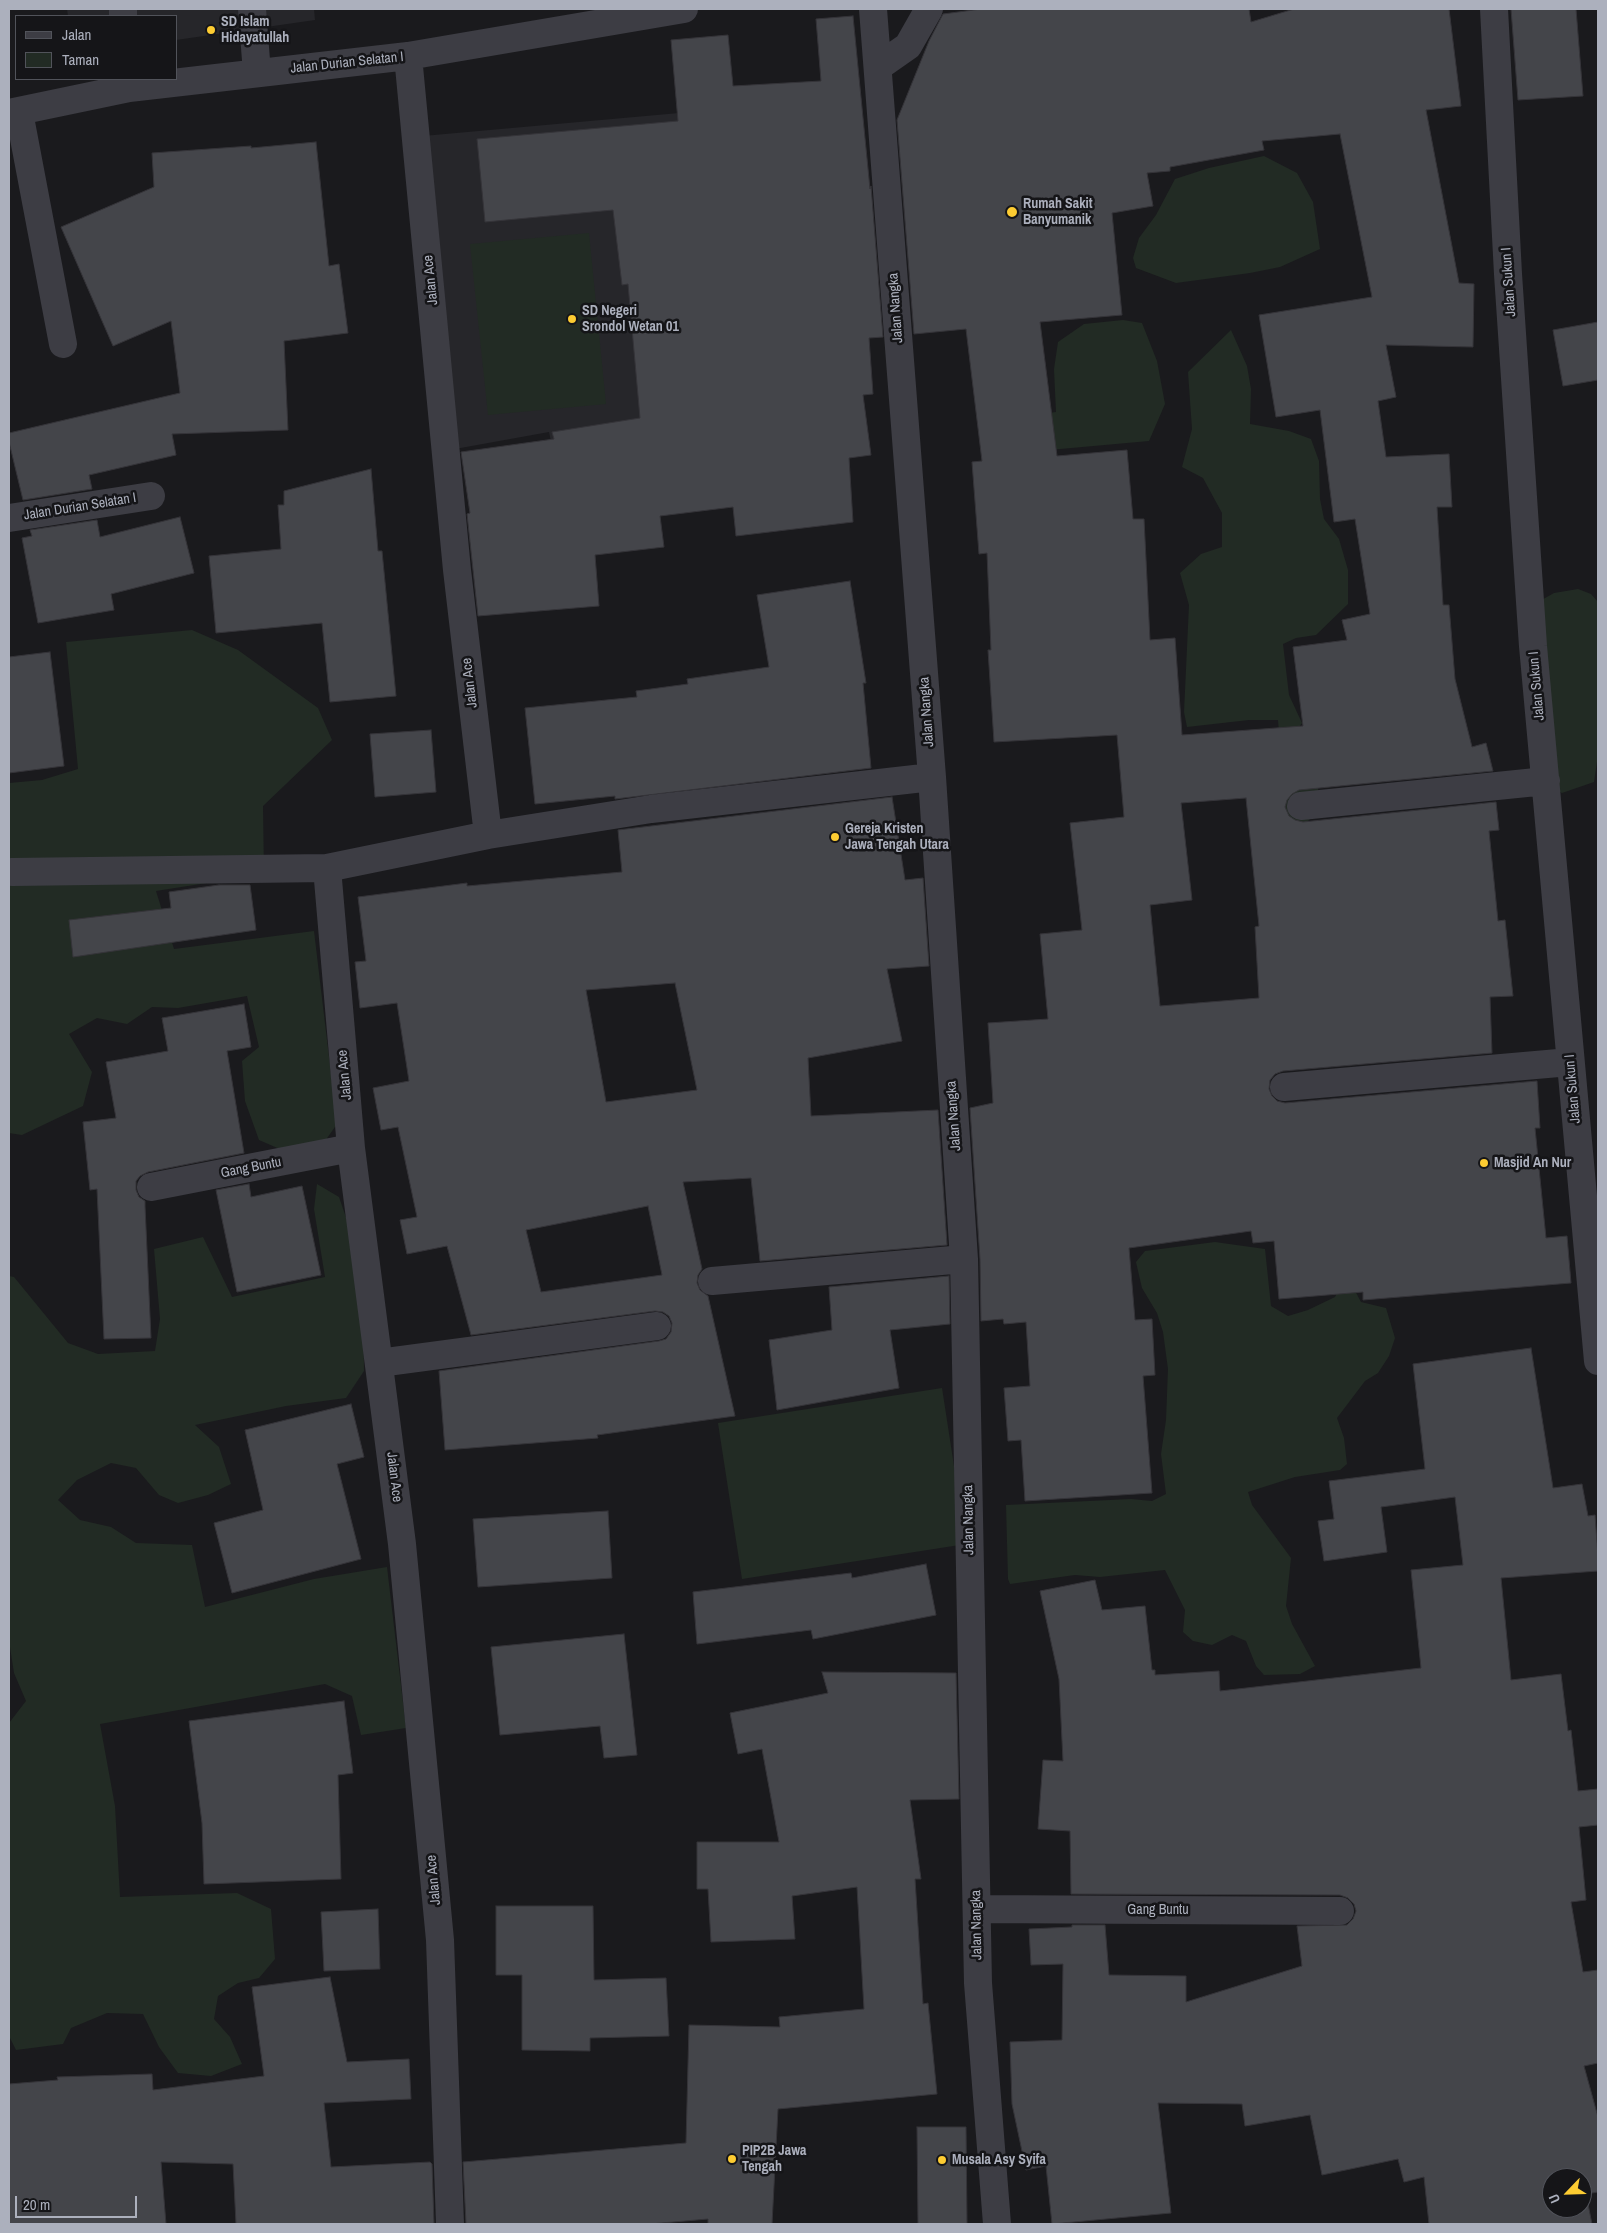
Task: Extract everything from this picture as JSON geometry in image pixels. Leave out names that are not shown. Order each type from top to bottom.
[{"type":"street","points":[[252,9],[257,74]]},
{"type":"street","name":"Jalan Durian Selatan I","points":[[14,112],[129,84],[257,74],[408,56],[684,9]]},
{"type":"street","name":"Jalan Nangka","points":[[873,9],[932,777],[964,1259],[978,1983],[997,2224]]},
{"type":"street","points":[[878,67],[908,46],[929,9]]},
{"type":"street","name":"Jalan Sukun I","points":[[1494,9],[1509,284],[1533,646],[1598,1361]]},
{"type":"street","name":"Jalan Ace","points":[[408,56],[457,570],[488,834]]},
{"type":"street","points":[[14,112],[63,344]]},
{"type":"street","name":"Jalan Durian Selatan I","points":[[9,518],[152,496]]},
{"type":"street","points":[[12,872],[327,868],[488,834],[651,809],[932,777]]},
{"type":"street","points":[[1301,806],[1546,782]]},
{"type":"street","name":"Jalan Ace","points":[[327,868],[351,1148],[402,1544],[440,1940],[450,2224]]},
{"type":"street","points":[[1284,1087],[1570,1062]]},
{"type":"street","name":"Gang Buntu","points":[[151,1187],[351,1148]]},
{"type":"street","points":[[712,1281],[964,1259]]},
{"type":"street","points":[[379,1363],[658,1326]]},
{"type":"street","name":"Gang Buntu","points":[[977,1909],[1340,1911]]},
{"type":"shaded area","name":"SD Islam Hidayatullah","points":[[67,9],[314,9],[315,20],[178,40],[178,15],[68,15]]},
{"type":"shaded area","name":"SD Negeri Srondol Wetan 01","points":[[679,113],[708,397],[561,491],[549,432],[455,449],[423,136]]},
{"type":"green space","points":[[1264,156],[1297,173],[1313,202],[1320,249],[1280,267],[1176,283],[1136,268],[1133,258],[1139,238],[1156,215],[1175,179],[1209,168]]},
{"type":"green space","points":[[589,233],[606,404],[488,415],[470,244]]},
{"type":"green space","points":[[1123,320],[1142,323],[1157,361],[1165,404],[1149,441],[1027,452],[1023,416],[1056,412],[1054,369],[1058,342],[1084,324]]},
{"type":"green space","points":[[1231,330],[1247,366],[1251,389],[1250,424],[1289,431],[1311,439],[1319,461],[1320,499],[1324,519],[1339,539],[1348,570],[1348,604],[1316,635],[1296,638],[1283,644],[1289,695],[1302,723],[1292,736],[1317,779],[1320,807],[1304,826],[1287,820],[1278,805],[1281,761],[1278,720],[1249,720],[1187,727],[1184,712],[1189,605],[1180,573],[1201,554],[1222,547],[1222,513],[1203,478],[1182,467],[1192,429],[1188,372]]},
{"type":"green space","points":[[1578,589],[1591,594],[1598,602],[1598,755],[1594,782],[1562,793],[1551,787],[1538,602],[1554,593]]},
{"type":"green space","points":[[192,630],[238,650],[318,708],[332,740],[263,806],[264,874],[156,891],[174,949],[314,931],[337,1124],[323,1144],[282,1150],[259,1140],[245,1101],[242,1061],[259,1047],[247,996],[178,1008],[152,1007],[127,1024],[97,1018],[69,1034],[92,1072],[83,1106],[22,1135],[9,1133],[9,783],[42,780],[78,769],[66,642]]},
{"type":"green space","points":[[317,1184],[339,1197],[351,1232],[363,1297],[364,1371],[346,1398],[286,1406],[195,1425],[219,1447],[231,1484],[208,1495],[178,1503],[159,1495],[136,1468],[111,1463],[77,1480],[58,1500],[80,1520],[111,1527],[136,1543],[192,1545],[205,1607],[314,1579],[387,1567],[406,1728],[361,1735],[352,1696],[325,1684],[100,1724],[115,1806],[120,1897],[237,1893],[271,1909],[275,1959],[259,1978],[238,1983],[218,1996],[214,2019],[230,2037],[242,2064],[211,2076],[178,2073],[159,2047],[143,2014],[107,2013],[71,2028],[63,2044],[16,2050],[9,2036],[9,1723],[26,1701],[14,1673],[9,1641],[9,1276],[14,1277],[68,1343],[98,1354],[155,1351],[160,1319],[154,1249],[203,1237],[232,1297],[325,1277],[314,1209]]},
{"type":"green space","points":[[1215,1242],[1265,1249],[1271,1306],[1288,1316],[1308,1310],[1335,1297],[1341,1286],[1353,1287],[1361,1302],[1386,1308],[1395,1338],[1389,1356],[1378,1373],[1365,1381],[1337,1418],[1344,1438],[1347,1464],[1340,1470],[1295,1477],[1248,1492],[1252,1505],[1291,1558],[1286,1606],[1292,1624],[1315,1666],[1300,1674],[1264,1675],[1256,1666],[1246,1641],[1232,1635],[1212,1645],[1193,1641],[1183,1632],[1185,1610],[1165,1570],[1100,1577],[1075,1575],[1010,1584],[1008,1579],[1006,1505],[1131,1499],[1152,1501],[1166,1494],[1161,1454],[1166,1420],[1168,1369],[1163,1332],[1157,1313],[1142,1288],[1136,1262],[1145,1251]]},
{"type":"green space","points":[[942,1388],[966,1544],[742,1579],[718,1423]]},
{"type":"building","points":[[981,9],[1249,9],[1251,22],[1294,9],[1449,9],[1461,106],[1426,110],[1459,283],[1474,284],[1473,347],[1386,345],[1396,397],[1378,401],[1386,457],[1449,454],[1452,507],[1437,507],[1443,605],[1449,605],[1455,679],[1472,747],[1486,743],[1493,771],[1299,790],[1287,800],[1285,807],[1289,816],[1303,822],[1496,802],[1499,830],[1489,831],[1498,921],[1505,920],[1513,996],[1490,997],[1492,1053],[1283,1071],[1275,1074],[1270,1080],[1269,1089],[1277,1101],[1285,1103],[1537,1081],[1540,1128],[1535,1128],[1546,1238],[1567,1236],[1571,1283],[1363,1300],[1363,1292],[1279,1299],[1274,1241],[1253,1243],[1251,1231],[1129,1248],[1135,1320],[1152,1319],[1155,1375],[1143,1376],[1152,1493],[1025,1501],[1021,1440],[1008,1441],[1004,1388],[1030,1386],[1026,1322],[1004,1324],[1003,1319],[981,1321],[980,1259],[970,1108],[993,1103],[988,1023],[1048,1019],[1040,934],[1082,930],[1070,823],[1124,817],[1117,735],[994,742],[988,650],[991,650],[987,553],[979,554],[972,462],[982,461],[966,329],[914,334],[897,120],[929,41],[943,14]],"holes":[[[1340,134],[1372,297],[1259,315],[1276,417],[1320,410],[1334,522],[1355,519],[1370,614],[1342,620],[1347,640],[1293,647],[1303,726],[1182,735],[1175,638],[1150,640],[1144,519],[1133,519],[1127,450],[1057,456],[1040,322],[1122,315],[1112,213],[1153,206],[1147,173],[1170,171],[1170,167],[1264,150],[1262,141]],[[1246,798],[1259,926],[1255,927],[1259,998],[1160,1006],[1150,905],[1192,900],[1181,803]]]},
{"type":"building","points":[[1511,9],[1576,9],[1583,96],[1518,100]]},
{"type":"building","points":[[853,16],[870,189],[871,186],[883,337],[869,338],[873,394],[863,395],[871,455],[849,458],[853,522],[736,536],[733,507],[660,516],[664,547],[595,555],[599,606],[478,616],[467,514],[470,513],[461,452],[554,439],[552,432],[640,418],[628,284],[622,285],[613,210],[485,222],[477,139],[678,121],[671,40],[728,35],[733,86],[821,81],[816,19]]},
{"type":"building","points":[[316,142],[329,266],[339,264],[348,333],[284,341],[288,430],[172,434],[176,455],[89,475],[92,489],[23,500],[9,442],[9,433],[180,393],[171,321],[113,346],[61,227],[154,187],[152,153],[251,146],[251,148]]},
{"type":"building","points":[[1598,322],[1598,380],[1563,386],[1553,330]]},
{"type":"building","points":[[371,469],[378,551],[382,551],[396,696],[330,702],[322,623],[216,633],[209,556],[281,549],[278,505],[284,505],[284,491]]},
{"type":"building","points":[[180,517],[194,573],[111,594],[114,610],[38,623],[22,538],[32,536],[30,530],[97,520],[100,537]]},
{"type":"building","points":[[850,581],[866,683],[863,683],[871,768],[615,799],[615,796],[535,804],[525,708],[637,697],[636,691],[688,684],[687,679],[769,667],[757,595]]},
{"type":"building","points":[[50,652],[64,766],[9,773],[9,657]]},
{"type":"building","points":[[431,730],[436,792],[375,797],[370,734]]},
{"type":"building","points":[[892,797],[905,880],[923,878],[929,966],[887,969],[902,1041],[808,1058],[811,1116],[938,1110],[947,1245],[760,1261],[751,1178],[683,1182],[702,1269],[698,1275],[697,1283],[700,1290],[708,1296],[735,1416],[597,1435],[598,1438],[445,1450],[439,1371],[659,1341],[666,1339],[671,1332],[672,1323],[669,1316],[663,1312],[655,1311],[471,1335],[447,1246],[407,1254],[400,1220],[417,1217],[398,1127],[381,1130],[373,1088],[409,1081],[397,1003],[360,1008],[355,962],[366,961],[358,897],[467,883],[467,886],[622,872],[618,830]],"holes":[[[675,983],[697,1090],[606,1102],[586,990]],[[648,1206],[662,1275],[541,1292],[526,1230]]]},
{"type":"building","points":[[219,885],[250,885],[256,930],[73,957],[69,920],[171,908],[169,892]]},
{"type":"building","points":[[244,1004],[251,1047],[227,1051],[244,1153],[148,1172],[140,1176],[136,1181],[136,1190],[139,1197],[145,1201],[151,1338],[104,1339],[97,1189],[90,1190],[83,1122],[116,1118],[106,1062],[168,1051],[162,1018]]},
{"type":"building","points":[[249,1184],[251,1197],[302,1186],[321,1275],[237,1292],[216,1190]]},
{"type":"building","points":[[949,1276],[950,1324],[890,1330],[899,1388],[777,1410],[769,1340],[832,1330],[829,1287]]},
{"type":"building","points":[[1531,1348],[1553,1488],[1582,1484],[1588,1516],[1595,1515],[1598,1557],[1598,1571],[1501,1578],[1511,1680],[1561,1674],[1568,1731],[1571,1730],[1578,1791],[1598,1789],[1598,1825],[1579,1827],[1586,1900],[1571,1902],[1583,1972],[1598,1970],[1598,2063],[1584,2066],[1598,2117],[1598,2192],[1592,2193],[1592,2168],[1542,2168],[1542,2218],[1591,2218],[1592,2224],[1429,2224],[1424,2177],[1404,2182],[1398,2159],[1322,2175],[1310,2115],[1245,2126],[1242,2104],[1158,2103],[1171,2213],[1052,2224],[1046,2166],[1026,2170],[1012,2104],[1010,2042],[1062,2040],[1063,1964],[1031,1965],[1029,1929],[1072,1927],[1072,1925],[1105,1925],[1109,1975],[1186,1976],[1186,2002],[1302,1966],[1297,1926],[1347,1925],[1353,1919],[1356,1911],[1354,1904],[1348,1898],[1340,1895],[1071,1894],[1070,1831],[1038,1829],[1043,1760],[1063,1761],[1059,1679],[1040,1591],[1095,1580],[1102,1610],[1145,1606],[1152,1670],[1155,1670],[1155,1675],[1219,1671],[1220,1691],[1421,1668],[1411,1570],[1463,1565],[1455,1497],[1381,1507],[1387,1552],[1324,1561],[1318,1521],[1334,1519],[1329,1481],[1425,1469],[1413,1364]]},
{"type":"building","points":[[351,1404],[364,1457],[337,1464],[361,1559],[232,1593],[214,1523],[263,1510],[245,1430]]},
{"type":"building","points":[[608,1511],[612,1578],[478,1587],[473,1519]]},
{"type":"building","points":[[926,1564],[936,1615],[813,1639],[811,1630],[697,1644],[693,1592],[851,1573],[852,1578]]},
{"type":"building","points":[[624,1634],[637,1755],[604,1758],[600,1726],[500,1735],[491,1647]]},
{"type":"building","points":[[822,1672],[956,1673],[959,1799],[910,1800],[921,1879],[915,1879],[923,2004],[928,2003],[937,2094],[778,2109],[772,2224],[708,2224],[708,2219],[650,2224],[466,2224],[463,2162],[686,2143],[689,2025],[780,2027],[779,2017],[864,2009],[857,1887],[792,1896],[795,1939],[711,1942],[708,1889],[697,1889],[697,1842],[779,1842],[762,1749],[738,1754],[730,1713],[828,1693]]},
{"type":"building","points":[[344,1701],[353,1773],[338,1775],[341,1879],[204,1884],[202,1823],[189,1721]]},
{"type":"building","points":[[496,1906],[593,1906],[594,1980],[666,1978],[669,2036],[590,2038],[590,2051],[522,2050],[522,1975],[496,1975]]},
{"type":"building","points":[[378,1909],[380,1969],[324,1971],[321,1912]]},
{"type":"building","points":[[330,1977],[347,2062],[409,2059],[411,2099],[324,2103],[331,2167],[430,2162],[432,2164],[434,2224],[236,2224],[233,2164],[161,2162],[166,2224],[9,2224],[9,2084],[58,2080],[57,2077],[152,2074],[153,2090],[264,2076],[252,1987]]},
{"type":"building","name":"Musala Asy Syifa","points":[[917,2127],[966,2127],[967,2224],[918,2224]]},
{"type":"place","name":"SD Islam Hidayatullah","points":[[211,30]]},
{"type":"place","name":"Rumah Sakit Banyumanik","points":[[1012,212]]},
{"type":"place","name":"SD Negeri Srondol Wetan 01","points":[[572,319]]},
{"type":"place","name":"Gereja Kristen Jawa Tengah Utara","points":[[835,837]]},
{"type":"place","name":"Masjid An Nur","points":[[1484,1163]]},
{"type":"place","name":"PIP2B Jawa Tengah","points":[[732,2159]]},
{"type":"place","name":"Musala Asy Syifa","points":[[942,2160]]}]
